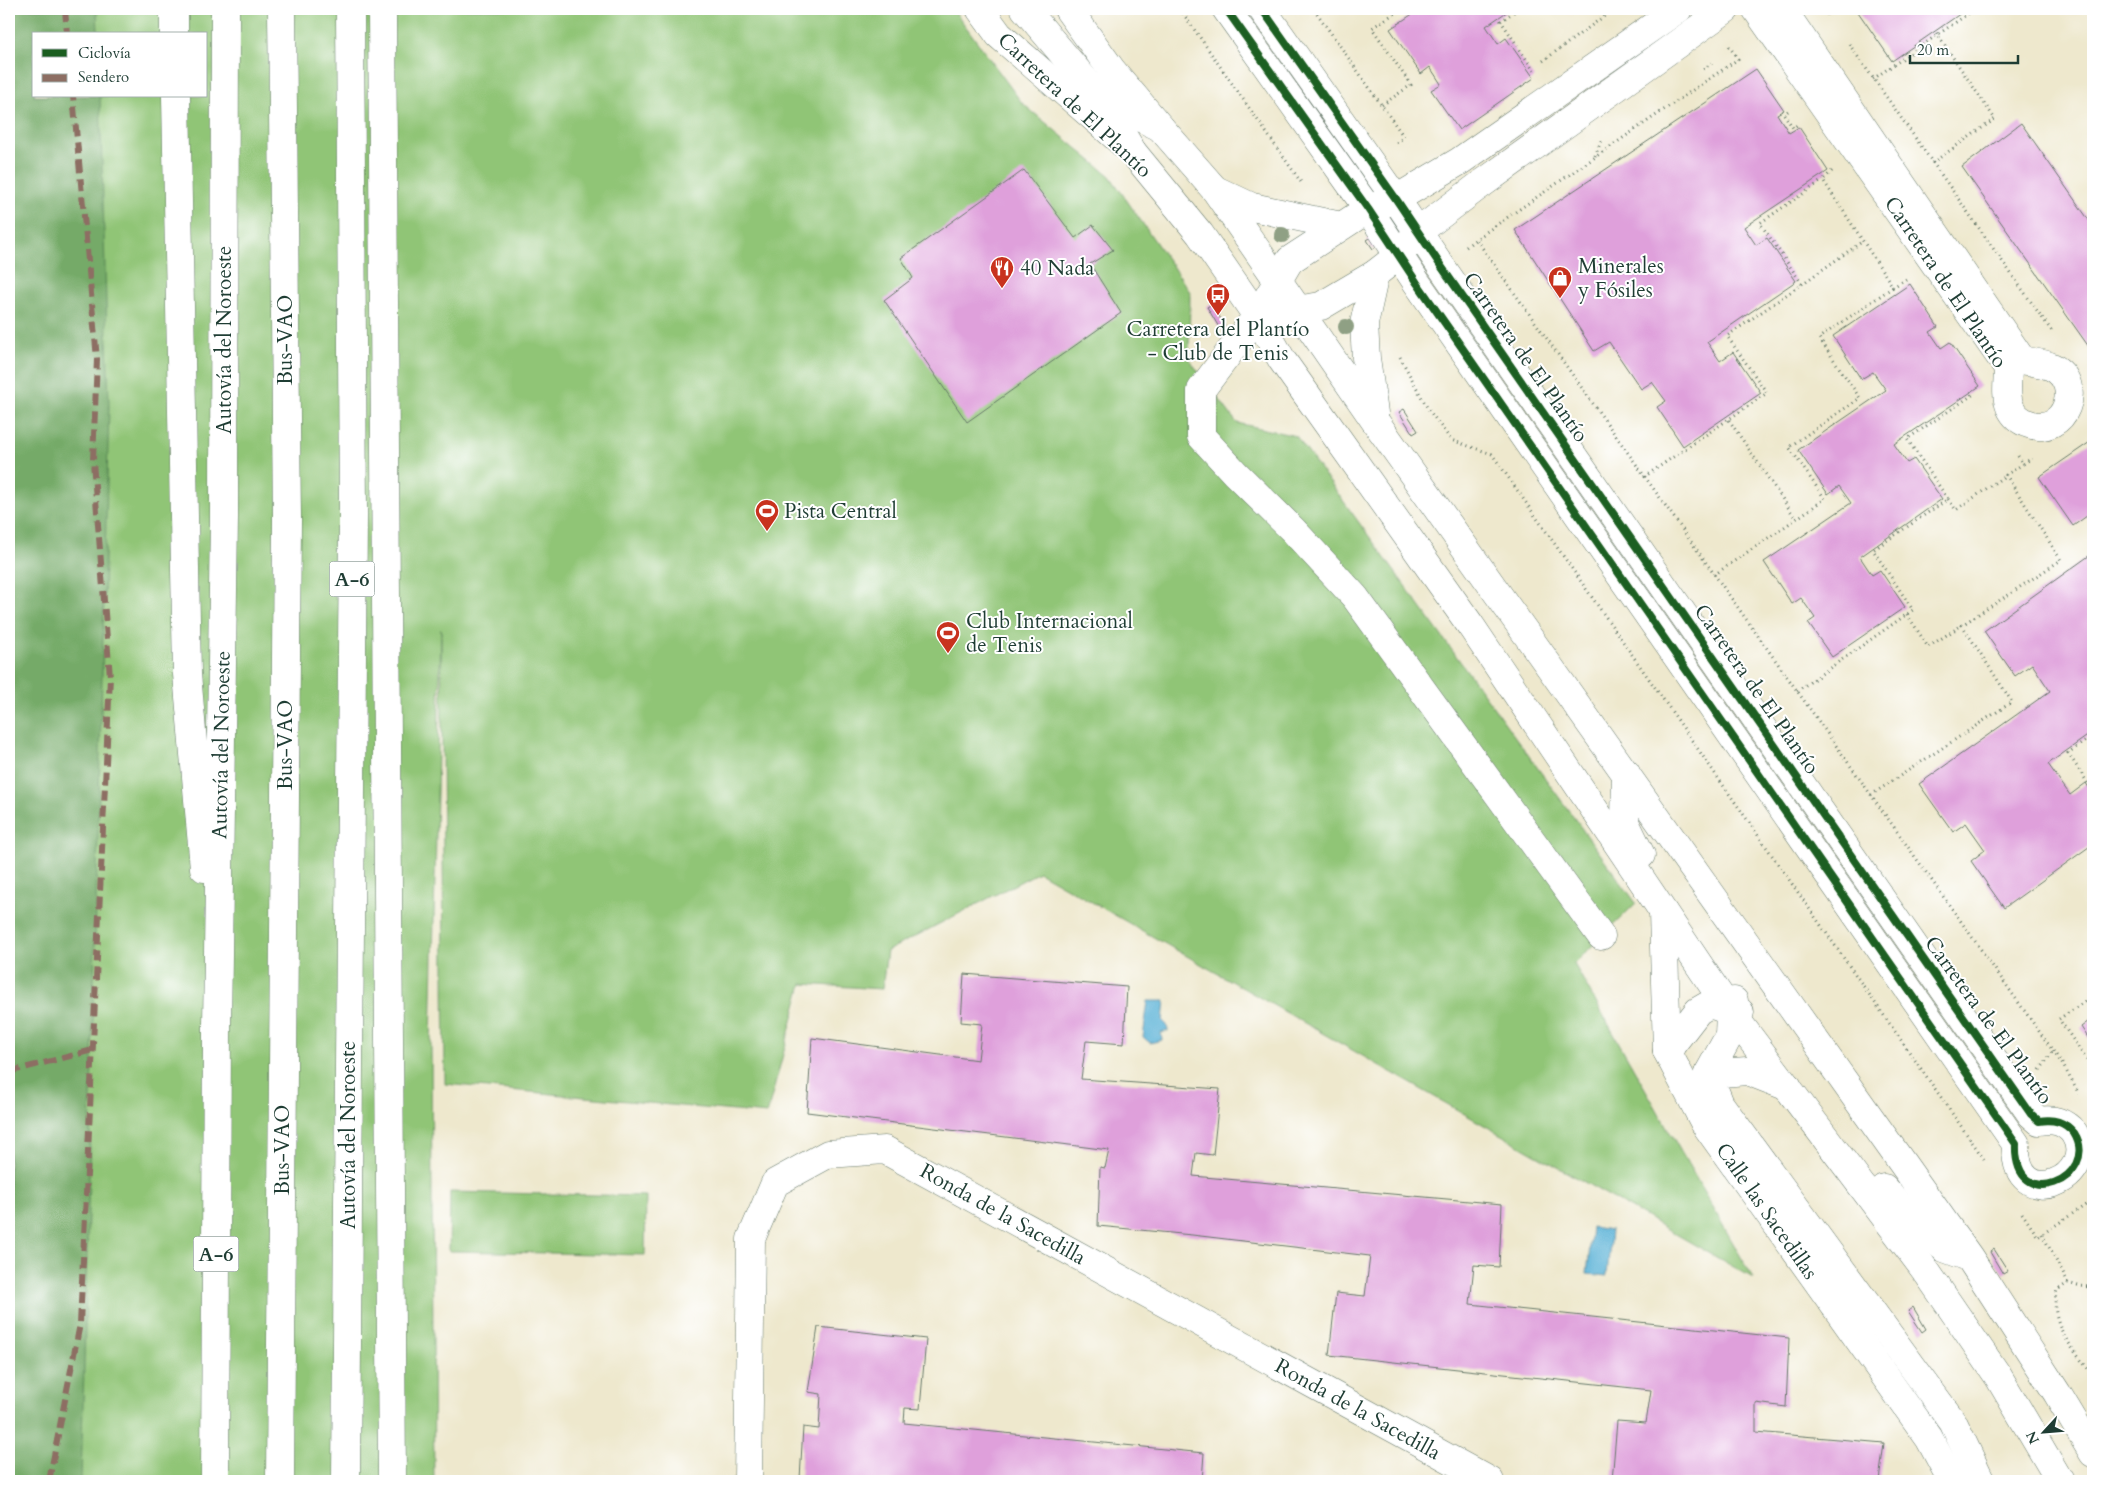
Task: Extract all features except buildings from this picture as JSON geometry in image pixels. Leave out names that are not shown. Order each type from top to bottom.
[{"type":"main road","points":[[174,9],[174,32]]},
{"type":"main road","name":"Autovía del Noroeste","points":[[215,1481],[217,1026],[224,517],[225,9]]},
{"type":"main road","name":"Bus-VAO","points":[[280,1481],[287,520],[282,9]]},
{"type":"main road","name":"Autovía del Noroeste","points":[[346,1481],[353,515],[350,9]]},
{"type":"main road","points":[[382,9],[392,1481]]},
{"type":"main road","name":"Carretera de El Plantío","points":[[980,9],[999,35],[1132,151],[1188,218],[1257,316],[1282,360],[1471,626],[1730,1011],[1928,1274],[1998,1376],[2060,1481]]},
{"type":"main road","points":[[1025,9],[1101,99],[1132,151]]},
{"type":"main road","name":"Carretera de El Plantío","points":[[1068,9],[1111,69],[1216,191],[1279,279],[1298,310],[1375,420],[1969,1257],[2093,1453]]},
{"type":"main road","name":"Carretera de El Plantío","points":[[1226,9],[1368,209],[1398,256],[2016,1144],[2018,1166],[2025,1176],[2034,1182],[2046,1185],[2055,1185],[2065,1180],[2076,1170],[2081,1156],[2076,1136],[2062,1122],[2050,1119],[2039,1121],[2031,1114],[1262,9]]},
{"type":"main road","points":[[1601,936],[1354,597],[1293,530],[1201,436],[1201,390],[1257,316],[1290,260],[1368,209],[1396,199],[1460,162],[1678,9]]},
{"type":"main road","points":[[1257,316],[1321,306],[1375,274],[1398,256],[1418,232],[1476,188],[1726,9]]},
{"type":"main road","name":"Carretera de El Plantío","points":[[1756,9],[2008,368],[2007,396],[2015,416],[2033,426],[2052,424],[2067,409],[2070,389],[2066,380],[2060,372],[2051,366],[2022,360],[1782,9]]},
{"type":"main road","points":[[176,98],[188,674],[217,1026]]},
{"type":"main road","points":[[1101,99],[1160,127]]},
{"type":"main road","points":[[1216,191],[1252,207],[1341,226]]},
{"type":"main road","points":[[1375,274],[1364,324],[1368,374],[1375,420]]},
{"type":"main road","points":[[1626,774],[1625,822],[1634,844],[1733,986],[1736,995],[1730,1011],[1729,1036],[1708,1074]]},
{"type":"main road","name":"Calle las Sacedillas","points":[[1663,912],[1667,1052],[1705,1124],[1929,1438],[1952,1481]]},
{"type":"main road","points":[[1667,1052],[1698,1011],[1710,1004],[1730,1011],[1749,1013],[1868,1170],[1922,1230],[1944,1248],[1969,1257]]},
{"type":"main road","points":[[1708,1074],[1747,1071],[1788,1087]]},
{"type":"main road","name":"Calle las Sacedillas","points":[[1708,1074],[1720,1104],[1953,1422],[1981,1481]]},
{"type":"main road","points":[[391,1146],[407,1481]]},
{"type":"main road","name":"Ronda de la Sacedilla","points":[[748,1481],[751,1239],[774,1183],[828,1154],[885,1150],[1490,1481]]},
{"type":"path","points":[[1180,9],[1306,189]]},
{"type":"path","points":[[1321,9],[1315,10],[1404,138],[1390,147]]},
{"type":"path","points":[[1382,105],[1411,85],[1372,28],[1401,9]]},
{"type":"path","points":[[1518,9],[1501,21],[1536,75]]},
{"type":"path","points":[[1532,69],[1614,9]]},
{"type":"path","points":[[1831,9],[1826,12],[1831,20]]},
{"type":"path","points":[[1873,79],[1975,9]]},
{"type":"path","points":[[1932,163],[1995,119],[1934,31]]},
{"type":"path","points":[[1847,42],[2058,340]]},
{"type":"path","points":[[1726,43],[1738,59],[1476,239],[2063,1065],[2082,1100]]},
{"type":"path","points":[[1802,284],[1760,223],[1823,180]]},
{"type":"path","points":[[1644,477],[1767,393],[1727,336],[1863,241]]},
{"type":"path","points":[[1714,575],[1825,499],[1789,447],[1860,398],[1819,338],[1893,287]]},
{"type":"path","points":[[1977,392],[1907,439],[1956,510],[2023,464]]},
{"type":"path","points":[[1729,420],[1796,519]]},
{"type":"path","points":[[1907,614],[1928,647],[2061,560],[2006,475]]},
{"type":"path","points":[[1797,691],[1913,610],[1873,550],[1948,499]]},
{"type":"path","points":[[1871,796],[2012,702],[1962,625]]},
{"type":"path","points":[[2093,736],[2068,753],[2093,791]]},
{"type":"path","points":[[2093,996],[2059,1019],[2093,1069]]},
{"type":"path","points":[[2042,1234],[2068,1284]]},
{"type":"path","points":[[2093,1287],[2068,1284],[2057,1290],[2054,1303],[2058,1322],[2077,1354],[2093,1375]]},
{"type":"green space","name":"Club Internacional de Tenis","points":[[9,9],[953,9],[1022,103],[1110,176],[1190,292],[1189,359],[1237,423],[1296,436],[1636,903],[1574,964],[1753,1278],[1039,872],[887,951],[882,989],[802,984],[767,1114],[445,1084],[441,629],[431,1042],[434,1481],[9,1481]]},
{"type":"green space","points":[[9,9],[97,9],[98,32],[32,32],[32,98],[100,98],[109,406],[81,1481],[9,1481]]},
{"type":"green space","points":[[450,1192],[646,1196],[645,1255],[449,1251]]},
{"type":"water","points":[[1148,1001],[1165,1001],[1163,1021],[1167,1025],[1168,1031],[1161,1033],[1162,1040],[1150,1043],[1143,1037]]},
{"type":"water","points":[[1592,1227],[1611,1230],[1607,1276],[1587,1274]]},
{"type":"marked path","points":[[65,9],[67,32]]},
{"type":"marked path","points":[[49,1481],[80,1324],[110,677],[93,461],[97,359],[73,98]]},
{"type":"marked path","points":[[9,1072],[93,1050]]},
{"type":"cycle path","points":[[1226,9],[1368,209],[1417,283],[2016,1144],[2019,1167],[2028,1180],[2040,1185],[2054,1183],[2067,1175],[2076,1164],[2079,1149],[2074,1133],[2062,1123],[2049,1120],[2039,1121],[2031,1114],[1262,9]]},
{"type":"place","name":"40 Nada","points":[[1002,289]]},
{"type":"place","name":"Minerales y Fósiles","points":[[1560,299]]},
{"type":"place","name":"Carretera del Plantío - Club de Tenis","points":[[1218,316]]},
{"type":"place","name":"Pista Central","points":[[767,532]]},
{"type":"place","name":"Club Internacional de Tenis","points":[[948,654]]}]
